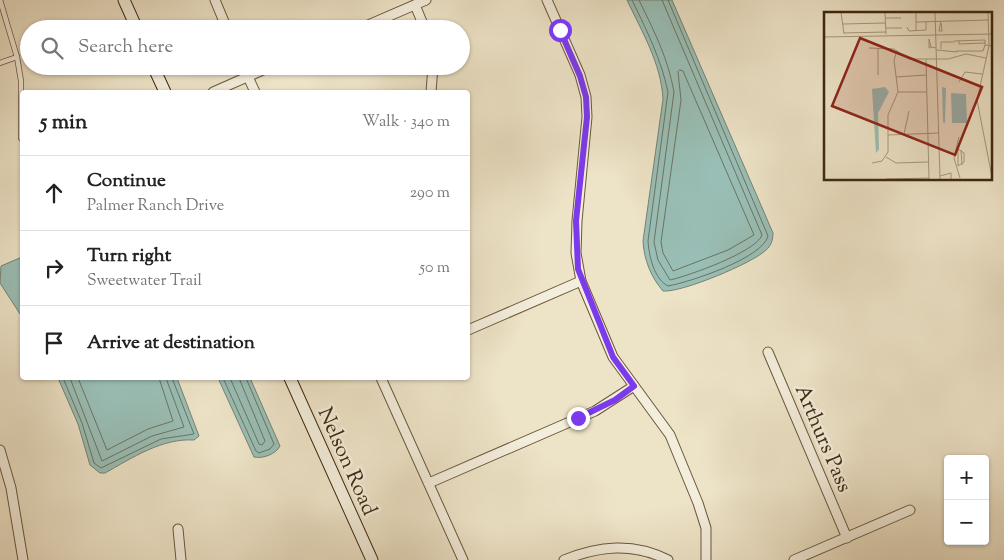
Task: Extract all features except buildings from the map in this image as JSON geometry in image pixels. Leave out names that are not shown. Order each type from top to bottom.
[{"type":"street","points":[[124,0],[133,20]]},
{"type":"street","points":[[215,0],[223,20]]},
{"type":"street","points":[[380,20],[426,0]]},
{"type":"street","points":[[547,0],[580,76],[586,97],[587,117],[576,221],[576,252],[581,281],[613,357],[670,435],[698,503],[706,528],[706,560]]},
{"type":"street","points":[[415,5],[421,20]]},
{"type":"street","points":[[157,75],[164,90]]},
{"type":"street","points":[[218,90],[252,75]]},
{"type":"street","points":[[431,90],[432,75]]},
{"type":"street","points":[[248,77],[254,90]]},
{"type":"street","points":[[470,329],[581,281]]},
{"type":"street","name":"Arthurs Pass","points":[[768,352],[847,538]]},
{"type":"street","name":"Nelson Road","points":[[291,380],[372,560]]},
{"type":"street","points":[[382,380],[462,560]]},
{"type":"street","points":[[429,483],[595,411],[634,386]]},
{"type":"street","points":[[0,450],[11,488],[23,560]]},
{"type":"street","points":[[794,560],[910,510]]},
{"type":"street","points":[[178,530],[181,560]]},
{"type":"street","points":[[564,560],[596,548],[619,547],[643,551],[668,560]]},
{"type":"lane","points":[[0,0],[17,57],[21,90]]},
{"type":"lane","points":[[0,63],[17,57]]},
{"type":"water","points":[[627,0],[672,0],[773,233],[769,247],[759,256],[716,276],[672,290],[663,291],[659,286],[649,268],[645,255],[643,241],[663,99],[655,60]]},
{"type":"water","points":[[20,258],[20,314],[0,283],[1,266]]},
{"type":"water","points":[[59,380],[178,380],[199,436],[194,440],[170,442],[148,450],[105,473],[100,473],[90,465],[78,424]]},
{"type":"water","points":[[219,380],[251,380],[280,446],[272,454],[265,457],[254,457]]},
{"type":"route","points":[[560,30],[580,76],[586,97],[587,117],[576,221],[578,269],[581,281],[613,357],[634,386],[615,400],[578,418]]}]
